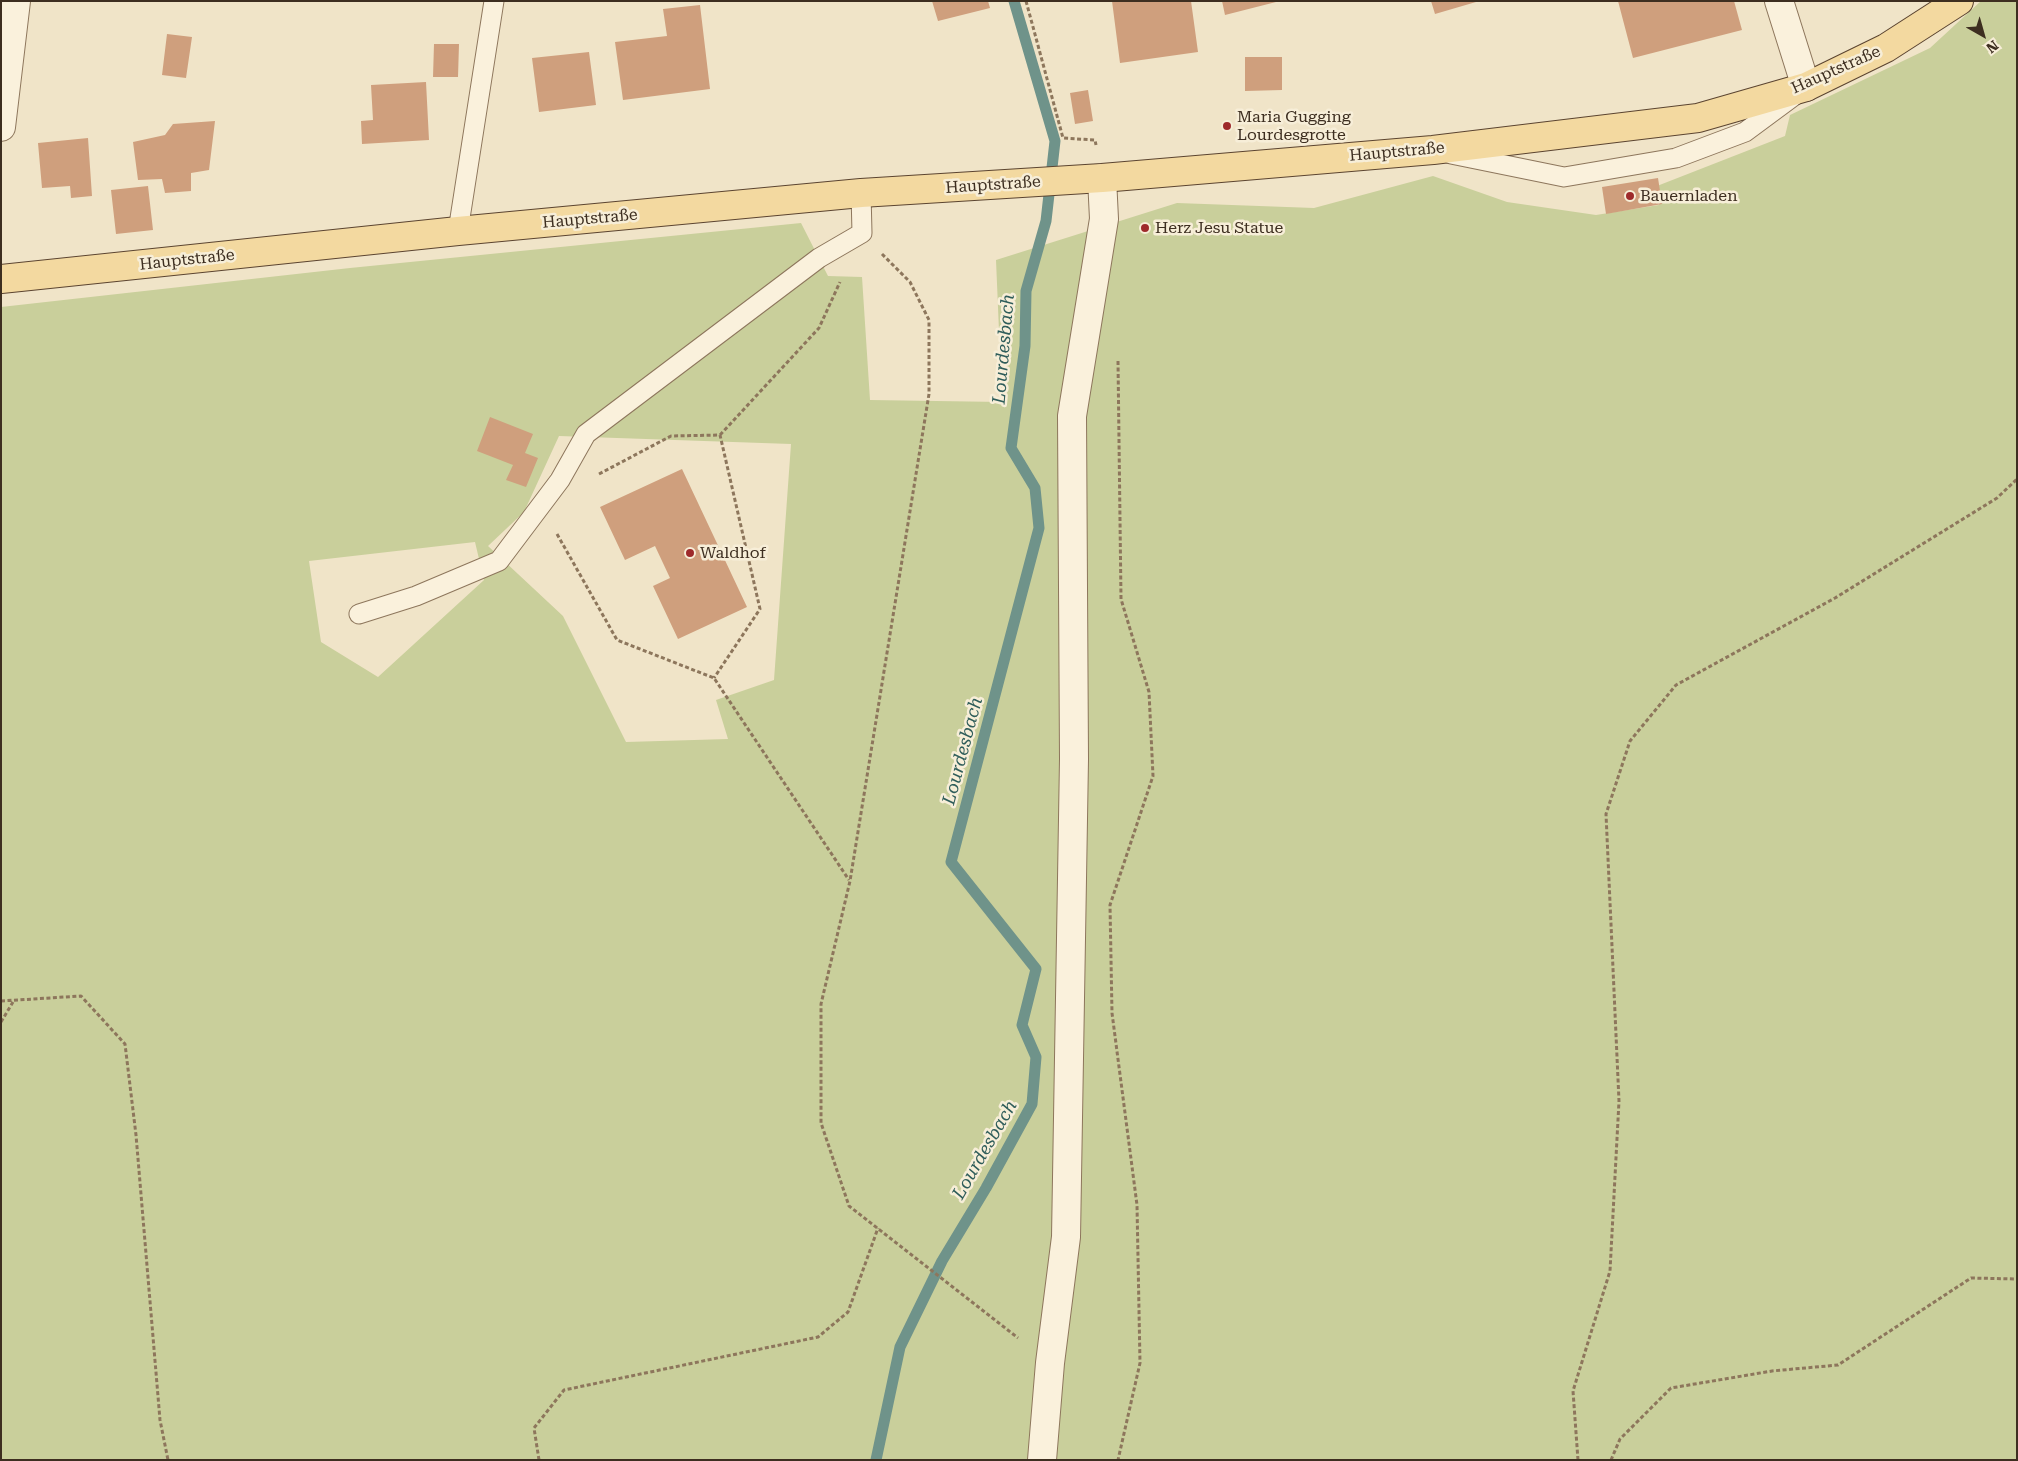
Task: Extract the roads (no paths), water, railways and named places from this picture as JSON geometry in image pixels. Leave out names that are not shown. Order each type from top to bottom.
[{"type":"main road","name":"Hauptstraße","points":[[1,279],[458,231],[861,193],[1102,178],[1433,150],[1698,118],[1806,87],[1886,48],[1959,1]]},
{"type":"street","points":[[1,127],[16,1]]},
{"type":"street","points":[[1779,1],[1806,87]]},
{"type":"street","points":[[1042,1460],[1050,1364],[1066,1237],[1074,759],[1072,416],[1104,220],[1102,178]]},
{"type":"lane","points":[[458,231],[494,1]]},
{"type":"lane","points":[[1433,150],[1564,177],[1676,158],[1745,132],[1806,87]]},
{"type":"lane","points":[[359,614],[416,596],[498,561],[560,480],[586,434],[819,258],[862,233],[861,193]]},
{"type":"waterway","name":"Lourdesbach","points":[[876,1460],[900,1347],[942,1261],[986,1188],[1032,1104],[1036,1057],[1022,1025],[1036,969],[951,862],[1039,528],[1035,488],[1011,448],[1025,346],[1026,291],[1046,221],[1055,141],[1014,1]]},
{"type":"place","name":"Maria Gugging Lourdesgrotte","points":[[1227,126]]},
{"type":"place","name":"Bauernladen","points":[[1630,196]]},
{"type":"place","name":"Herz Jesu Statue","points":[[1145,228]]},
{"type":"place","name":"Waldhof","points":[[690,553]]}]
